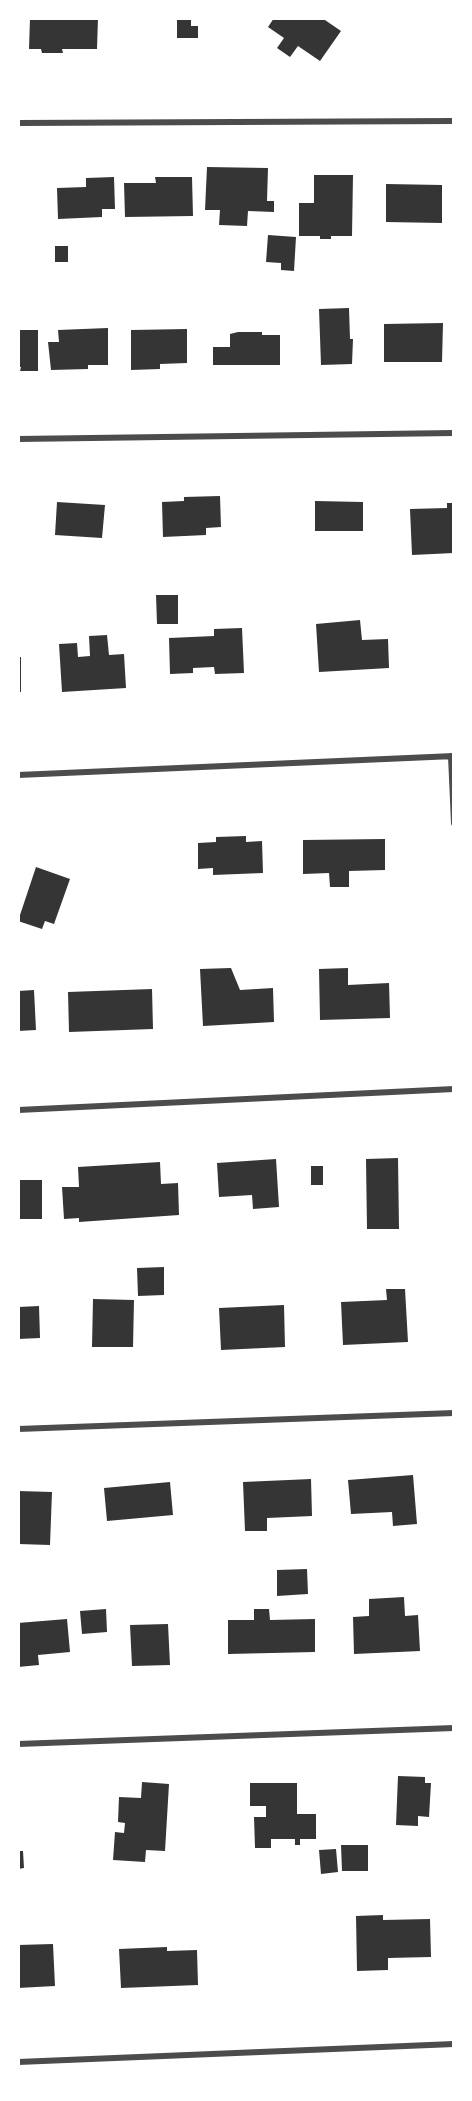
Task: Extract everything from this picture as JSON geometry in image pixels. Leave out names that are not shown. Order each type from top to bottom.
[{"type":"street","points":[[18,123],[454,121]]},
{"type":"street","points":[[18,439],[454,434]]},
{"type":"street","points":[[18,775],[452,756],[454,823]]},
{"type":"street","points":[[18,1110],[454,1089]]},
{"type":"street","points":[[18,1429],[454,1413]]},
{"type":"street","points":[[18,1744],[454,1728]]},
{"type":"street","points":[[18,2062],[454,2044]]},
{"type":"building","points":[[30,18],[98,18],[97,49],[62,49],[63,53],[42,53],[41,49],[29,49]]},
{"type":"building","points":[[177,18],[191,18],[191,26],[198,26],[198,38],[177,38]]},
{"type":"building","points":[[274,18],[322,18],[341,31],[320,61],[298,46],[290,57],[277,48],[284,38],[268,27]]},
{"type":"building","points":[[207,167],[268,168],[267,201],[274,201],[274,212],[248,211],[247,226],[219,225],[220,210],[205,210]]},
{"type":"building","points":[[314,175],[353,175],[352,236],[331,236],[331,239],[320,239],[320,236],[299,236],[299,203],[314,203]]},
{"type":"building","points":[[114,177],[115,209],[102,209],[102,217],[58,219],[57,188],[86,187],[86,178]]},
{"type":"building","points":[[155,177],[192,177],[193,216],[125,217],[124,183],[156,183]]},
{"type":"building","points":[[386,184],[442,185],[442,223],[386,222]]},
{"type":"building","points":[[268,235],[296,237],[294,271],[281,270],[281,263],[266,262]]},
{"type":"building","points":[[55,246],[68,246],[68,262],[55,262]]},
{"type":"building","points":[[349,308],[350,339],[353,339],[352,364],[321,365],[319,309]]},
{"type":"building","points":[[443,323],[442,362],[384,362],[384,324]]},
{"type":"building","points":[[108,328],[108,365],[88,365],[88,369],[51,370],[48,342],[59,342],[58,330]]},
{"type":"building","points":[[187,329],[187,363],[160,364],[160,369],[131,370],[131,330]]},
{"type":"building","points":[[18,330],[38,330],[38,371],[20,371],[21,367],[18,367]]},
{"type":"building","points":[[238,332],[280,335],[280,365],[213,365],[213,347],[230,347],[230,334]]},
{"type":"building","points":[[220,496],[221,527],[206,528],[206,535],[163,537],[162,502],[184,501],[184,497]]},
{"type":"building","points":[[315,501],[363,502],[363,531],[315,531]]},
{"type":"building","points":[[57,502],[105,505],[102,538],[55,535]]},
{"type":"building","points":[[447,503],[454,503],[454,553],[412,555],[410,509],[447,508]]},
{"type":"building","points":[[156,595],[178,595],[178,624],[157,624]]},
{"type":"building","points":[[360,620],[362,640],[388,639],[389,668],[319,672],[316,624]]},
{"type":"building","points":[[242,628],[244,673],[215,674],[214,667],[193,668],[193,673],[170,674],[169,638],[214,636],[214,629]]},
{"type":"building","points":[[107,635],[109,655],[124,654],[126,688],[62,692],[59,644],[77,643],[78,657],[90,656],[89,636]]},
{"type":"building","points":[[18,657],[21,657],[21,692],[18,692]]},
{"type":"building","points":[[246,836],[246,842],[262,841],[263,873],[213,875],[213,868],[198,869],[198,843],[216,842],[216,837]]},
{"type":"building","points":[[385,839],[385,870],[349,871],[349,887],[330,887],[329,873],[303,874],[303,840]]},
{"type":"building","points":[[36,867],[70,879],[54,924],[45,921],[42,929],[18,921]]},
{"type":"building","points":[[231,968],[240,990],[273,988],[274,1022],[203,1026],[200,969]]},
{"type":"building","points":[[348,968],[348,985],[389,983],[390,1018],[320,1020],[319,969]]},
{"type":"building","points":[[152,989],[153,1029],[69,1032],[68,992]]},
{"type":"building","points":[[34,990],[36,1030],[18,1031],[18,991]]},
{"type":"building","points":[[398,1158],[399,1229],[367,1229],[366,1159]]},
{"type":"building","points":[[276,1159],[279,1207],[253,1209],[252,1195],[219,1197],[217,1163]]},
{"type":"building","points":[[160,1162],[161,1184],[178,1183],[179,1215],[79,1222],[79,1218],[64,1219],[62,1187],[79,1187],[78,1167]]},
{"type":"building","points":[[311,1166],[323,1166],[323,1185],[311,1185]]},
{"type":"building","points":[[18,1180],[42,1180],[42,1219],[18,1219]]},
{"type":"building","points":[[164,1267],[164,1295],[138,1296],[137,1268]]},
{"type":"building","points":[[386,1289],[405,1289],[408,1342],[343,1345],[341,1302],[387,1300]]},
{"type":"building","points":[[93,1299],[134,1300],[133,1347],[92,1347]]},
{"type":"building","points":[[284,1305],[285,1347],[221,1350],[219,1308]]},
{"type":"building","points":[[39,1306],[40,1338],[18,1339],[18,1307]]},
{"type":"building","points":[[413,1475],[417,1524],[393,1526],[392,1512],[351,1514],[348,1480]]},
{"type":"building","points":[[311,1479],[312,1516],[267,1518],[267,1531],[245,1531],[243,1482]]},
{"type":"building","points":[[170,1482],[173,1515],[107,1521],[104,1488]]},
{"type":"building","points":[[18,1491],[52,1492],[50,1545],[18,1544]]},
{"type":"building","points":[[307,1569],[308,1594],[277,1596],[277,1570]]},
{"type":"building","points":[[404,1597],[405,1616],[418,1615],[420,1651],[354,1654],[353,1617],[369,1616],[369,1599]]},
{"type":"building","points":[[106,1609],[107,1632],[82,1634],[80,1611]]},
{"type":"building","points":[[254,1609],[269,1609],[270,1620],[315,1619],[315,1652],[228,1654],[228,1620],[254,1620]]},
{"type":"building","points":[[67,1619],[70,1652],[38,1655],[39,1665],[18,1667],[18,1623]]},
{"type":"building","points":[[168,1624],[170,1665],[132,1666],[130,1625]]},
{"type":"building","points":[[398,1776],[425,1777],[425,1783],[431,1783],[429,1817],[418,1816],[418,1826],[396,1825]]},
{"type":"building","points":[[142,1782],[169,1784],[165,1851],[146,1850],[145,1862],[113,1860],[115,1832],[124,1833],[125,1823],[118,1822],[119,1797],[141,1798]]},
{"type":"building","points":[[250,1783],[297,1783],[297,1814],[316,1814],[316,1839],[300,1839],[300,1845],[295,1845],[295,1839],[271,1839],[271,1848],[255,1848],[254,1817],[266,1817],[266,1806],[250,1806]]},
{"type":"building","points":[[341,1845],[368,1845],[368,1871],[342,1871]]},
{"type":"building","points":[[336,1849],[338,1872],[321,1874],[319,1850]]},
{"type":"building","points":[[18,1851],[23,1851],[24,1868],[18,1869]]},
{"type":"building","points":[[383,1915],[383,1920],[430,1919],[431,1957],[388,1958],[388,1970],[357,1971],[356,1916]]},
{"type":"building","points":[[53,1944],[55,1986],[18,1988],[18,1945]]},
{"type":"building","points":[[167,1947],[167,1951],[197,1950],[198,1985],[121,1988],[119,1949]]}]
